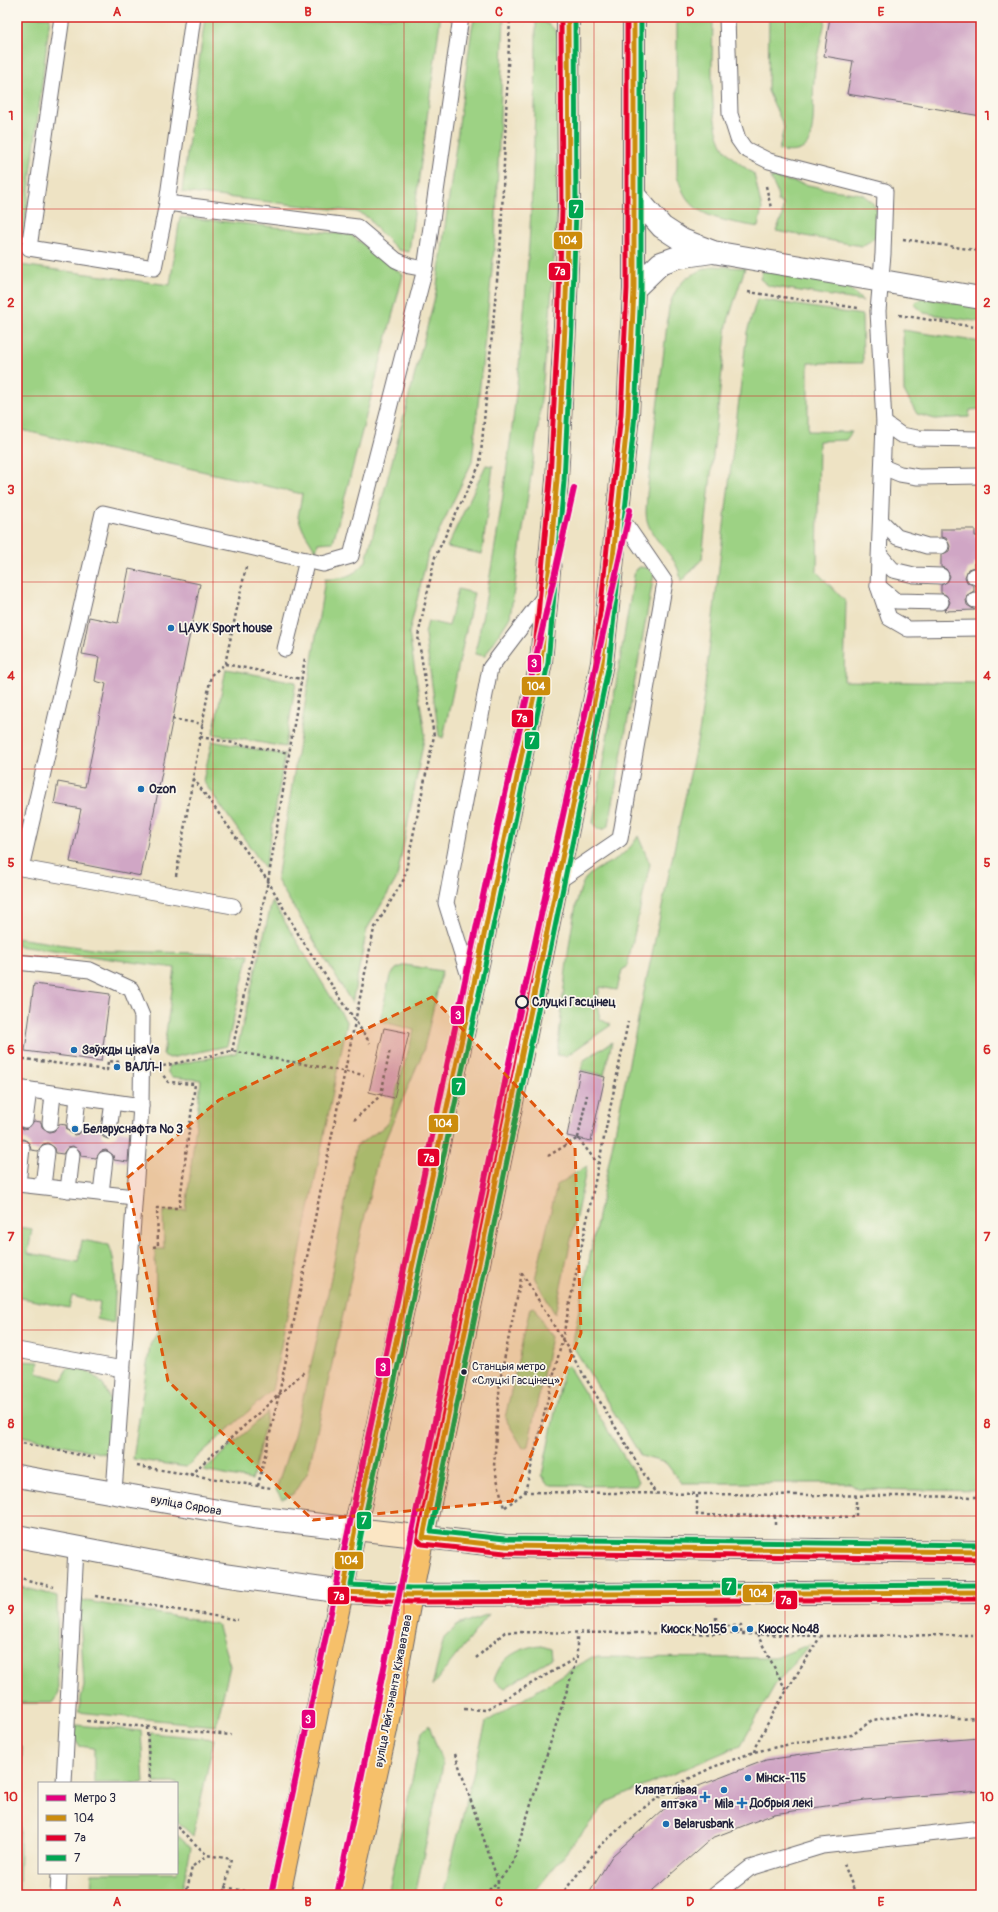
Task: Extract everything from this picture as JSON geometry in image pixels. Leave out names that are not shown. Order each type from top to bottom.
[{"type":"main road","points":[[269,1894],[343,1592],[355,1529],[473,988],[541,662],[557,480],[565,326],[569,210],[568,17]]},
{"type":"main road","name":"вуліца Лейтэнанта Кіжаватава","points":[[349,1895],[387,1723],[411,1596],[602,663],[628,415],[634,289],[634,17]]},
{"type":"main road","points":[[355,1529],[505,1546],[981,1552]]},
{"type":"main road","points":[[343,1592],[411,1596],[981,1592]]},
{"type":"street","points":[[634,195],[662,227],[682,240],[713,252],[981,298]]},
{"type":"street","points":[[634,289],[661,263],[678,258],[713,252]]},
{"type":"street","name":"вуліца Сярова","points":[[17,1476],[253,1517],[355,1529]]},
{"type":"street","points":[[17,1536],[244,1578],[343,1592]]},
{"type":"lane","points":[[62,17],[29,248],[154,268],[167,203],[193,17]]},
{"type":"lane","points":[[233,906],[21,868],[103,513],[323,564],[351,556],[425,269],[461,17]]},
{"type":"lane","points":[[727,17],[730,114],[738,140],[745,149],[769,161],[885,191],[878,311],[884,423],[878,586],[888,618],[908,629],[981,628]]},
{"type":"lane","points":[[167,203],[357,227],[396,260],[409,266],[425,269]]},
{"type":"lane","points":[[884,423],[902,435],[918,438],[981,439]]},
{"type":"lane","points":[[883,467],[900,474],[918,477],[981,476]]},
{"type":"lane","points":[[557,882],[620,839],[665,582],[617,512]]},
{"type":"lane","points":[[881,521],[897,537],[927,546],[941,546]]},
{"type":"lane","points":[[880,555],[893,570],[914,575],[941,576]]},
{"type":"lane","points":[[285,649],[306,560]]},
{"type":"lane","points":[[878,586],[896,601],[941,602]]},
{"type":"lane","points":[[473,988],[446,903],[477,735],[490,668],[547,592]]},
{"type":"lane","points":[[17,962],[90,970],[131,989],[142,1016],[141,1106],[114,1492]]},
{"type":"lane","points":[[25,1120],[23,1089],[141,1106]]},
{"type":"lane","points":[[50,1123],[53,1094]]},
{"type":"lane","points":[[75,1126],[78,1097]]},
{"type":"lane","points":[[109,1130],[113,1102]]},
{"type":"lane","points":[[22,1148],[18,1184],[134,1197]]},
{"type":"lane","points":[[43,1186],[47,1152]]},
{"type":"lane","points":[[68,1190],[72,1155]]},
{"type":"lane","points":[[101,1193],[105,1159]]},
{"type":"lane","points":[[17,1350],[123,1369]]},
{"type":"lane","points":[[64,1782],[72,1592],[76,1548]]},
{"type":"lane","points":[[715,1895],[750,1868],[822,1846],[981,1828]]},
{"type":"lane","points":[[58,1895],[59,1874]]},
{"type":"path","points":[[258,1486],[279,1394],[345,1072],[354,1020],[374,929],[404,879],[434,736],[418,636],[435,557],[480,464],[501,237],[510,17]]},
{"type":"path","points":[[766,186],[771,208]]},
{"type":"path","points":[[883,236],[981,251]]},
{"type":"path","points":[[172,895],[194,778],[211,675],[225,664],[250,547]]},
{"type":"path","points":[[191,628],[203,623],[233,629]]},
{"type":"path","points":[[232,1051],[268,881],[305,656]]},
{"type":"path","points":[[225,664],[301,679]]},
{"type":"path","points":[[172,718],[203,724]]},
{"type":"path","points":[[200,737],[289,753]]},
{"type":"path","points":[[194,778],[268,881],[300,937],[370,1043]]},
{"type":"path","points":[[525,1492],[562,1341],[628,1022]]},
{"type":"path","points":[[354,1120],[381,1095],[390,1049]]},
{"type":"path","points":[[158,1246],[157,1208],[179,1208],[195,1084],[168,1082],[162,1074],[163,1065],[232,1051],[364,1075]]},
{"type":"path","points":[[17,1058],[107,1070],[108,1061],[128,1063]]},
{"type":"path","points":[[548,1156],[578,1138],[587,1095]]},
{"type":"path","points":[[578,1138],[598,1164]]},
{"type":"path","points":[[656,1494],[562,1341],[522,1272],[500,1380],[494,1466],[504,1508],[525,1492],[697,1495],[981,1498]]},
{"type":"path","points":[[190,1475],[304,1371]]},
{"type":"path","points":[[17,1442],[116,1462],[271,1488]]},
{"type":"path","points":[[697,1495],[697,1515],[856,1517],[856,1497]]},
{"type":"path","points":[[17,1577],[72,1592],[238,1620]]},
{"type":"path","points":[[694,1635],[694,1626],[741,1626],[741,1634]]},
{"type":"path","points":[[476,1658],[505,1632],[820,1636],[981,1635]]},
{"type":"path","points":[[484,1895],[512,1865],[577,1658],[577,1634]]},
{"type":"path","points":[[756,1634],[787,1690]]},
{"type":"path","points":[[754,1752],[756,1744],[820,1636]]},
{"type":"path","points":[[464,1709],[485,1710],[577,1658]]},
{"type":"path","points":[[561,1895],[600,1846],[638,1812],[678,1784],[713,1767],[754,1752],[795,1743],[852,1736],[872,1720],[917,1714],[958,1719],[981,1718]]},
{"type":"path","points":[[67,1719],[231,1736]]},
{"type":"path","points":[[147,1727],[150,1782]]},
{"type":"path","points":[[455,1754],[498,1881],[497,1895]]},
{"type":"path","points":[[178,1828],[207,1855],[231,1859],[224,1895]]},
{"type":"path","points":[[836,1844],[856,1895]]},
{"type":"path","points":[[186,1895],[192,1867],[207,1855]]},
{"type":"path","points":[[225,1887],[269,1894]]},
{"type":"highlighted area","points":[[432,997],[575,1148],[581,1333],[512,1501],[313,1520],[168,1381],[127,1178],[219,1100]]},
{"type":"green space","points":[[17,17],[50,17],[20,265],[170,285],[180,217],[351,235],[403,275],[333,542],[318,543],[316,551],[303,530],[298,517],[302,494],[17,429]]},
{"type":"green space","points":[[205,17],[439,17],[440,21],[409,252],[398,250],[375,227],[369,218],[357,212],[182,192]]},
{"type":"green space","points":[[475,17],[504,17],[495,241],[472,462],[428,554],[409,633],[425,734],[397,878],[367,929],[352,1003],[277,880],[325,579],[336,579],[348,576],[358,570],[366,561],[436,293],[472,28]]},
{"type":"green space","points":[[677,17],[713,17],[712,85],[715,121],[724,148],[734,159],[754,174],[762,209],[758,227],[719,219],[700,211],[692,205],[686,197],[677,177]]},
{"type":"green space","points":[[769,17],[826,17],[817,56],[813,87],[813,119],[811,134],[807,145],[796,151],[787,152],[779,150],[784,127],[768,91]]},
{"type":"green space","points":[[536,20],[544,22],[555,30],[560,41],[563,64],[557,216],[550,315],[538,428],[510,617],[485,656],[475,654],[503,497],[522,339],[533,180]]},
{"type":"green space","points":[[770,177],[832,190],[862,194],[872,202],[878,213],[878,233],[872,240],[862,246],[776,231],[782,217],[783,204],[778,201],[777,192]]},
{"type":"green space","points":[[714,266],[745,268],[727,324],[702,559],[681,582],[676,564],[650,529],[646,517],[647,494],[669,307],[676,290],[685,279],[697,272]]},
{"type":"green space","points":[[763,270],[836,282],[850,289],[863,301],[769,286],[760,279]]},
{"type":"green space","points":[[921,298],[981,306],[981,322],[924,313],[914,304]]},
{"type":"green space","points":[[757,299],[862,315],[863,363],[808,363],[808,431],[852,432],[846,440],[819,441],[817,572],[846,602],[844,681],[981,683],[981,1491],[858,1489],[849,1483],[681,1483],[666,1463],[641,1456],[572,1345],[631,1053],[700,727],[747,332]]},
{"type":"green space","points":[[903,330],[981,342],[981,409],[970,410],[969,417],[935,419],[917,414],[904,391]]},
{"type":"green space","points":[[486,465],[493,466],[482,554],[447,547]]},
{"type":"green space","points":[[640,567],[648,568],[654,574],[609,825],[604,829],[597,829],[593,823],[635,570]]},
{"type":"green space","points":[[458,589],[474,593],[443,738],[439,736],[425,634],[428,621],[449,626]]},
{"type":"green space","points":[[226,669],[296,682],[285,747],[213,734]]},
{"type":"green space","points":[[212,741],[285,755],[265,868],[203,781]]},
{"type":"green space","points":[[638,836],[650,864],[627,967],[622,970],[617,990],[600,987],[597,1005],[600,1019],[611,1025],[566,1056],[557,1055],[567,962],[575,909],[580,890],[586,878],[590,874],[615,860],[630,847]]},
{"type":"green space","points":[[272,901],[347,1023],[272,1390],[186,1467],[133,1459],[150,1345],[157,1333],[155,1249],[164,1249],[163,1211],[186,1210],[201,1080],[172,1077],[168,1073],[168,1066],[236,1053]]},
{"type":"green space","points":[[17,938],[106,951],[249,954],[227,1046],[170,1058],[163,1055],[175,968],[17,946]]},
{"type":"green space","points":[[405,965],[442,971],[423,1052],[383,1145],[376,1166],[308,1472],[293,1494],[282,1499],[276,1489],[294,1435],[328,1293],[356,1146],[387,1125],[414,1030],[380,1021],[390,976],[396,969]]},
{"type":"green space","points":[[612,1042],[604,1075],[581,1070],[584,1060]]},
{"type":"green space","points":[[587,1166],[555,1314],[535,1279],[557,1185]]},
{"type":"green space","points":[[17,1227],[32,1229],[28,1253],[78,1262],[82,1240],[109,1245],[115,1274],[114,1323],[97,1319],[100,1303],[72,1296],[69,1308],[17,1297]]},
{"type":"green space","points":[[534,1307],[551,1337],[528,1446],[523,1448],[505,1418],[530,1308]]},
{"type":"green space","points":[[17,1361],[39,1362],[37,1373],[63,1380],[67,1368],[86,1372],[100,1381],[106,1390],[111,1410],[105,1454],[17,1435]]},
{"type":"green space","points":[[568,1366],[639,1481],[636,1486],[548,1485],[542,1475],[564,1368]]},
{"type":"green space","points":[[268,1412],[252,1480],[203,1471]]},
{"type":"green space","points":[[17,1586],[57,1596],[58,1695],[52,1703],[17,1703]]},
{"type":"green space","points":[[81,1600],[217,1624],[230,1666],[216,1726],[78,1712],[84,1685],[80,1616]]},
{"type":"green space","points":[[489,1614],[432,1686],[444,1638],[458,1625]]},
{"type":"green space","points":[[810,1644],[775,1685],[741,1745],[607,1802],[532,1895],[443,1895],[486,1722],[592,1657],[775,1658]]},
{"type":"green space","points":[[539,1645],[551,1649],[552,1658],[505,1688],[494,1680],[497,1672],[505,1660],[510,1656],[523,1649]]},
{"type":"green space","points":[[76,1725],[141,1731],[144,1782],[94,1782],[94,1748],[79,1746],[75,1739]]},
{"type":"green space","points":[[429,1725],[443,1765],[415,1895],[388,1895],[422,1732]]},
{"type":"green space","points":[[150,1733],[214,1739],[193,1836],[178,1822],[178,1782],[154,1782]]},
{"type":"green space","points":[[17,1747],[22,1747],[19,1895],[17,1895]]},
{"type":"green space","points":[[178,1836],[191,1848],[181,1895],[91,1895],[92,1874],[178,1874]]},
{"type":"building","points":[[830,17],[981,17],[981,116],[847,94],[853,61],[824,56]]},
{"type":"building","points":[[941,529],[975,529],[975,536],[981,536],[981,563],[974,563],[974,567],[968,569],[965,577],[967,582],[974,586],[974,591],[967,595],[967,605],[975,610],[944,611],[950,602],[946,595],[941,593],[941,585],[948,581],[950,576],[946,569],[941,567],[941,555],[949,551],[950,546],[946,538],[941,537]]},
{"type":"building","points":[[129,569],[200,584],[141,876],[70,862],[81,809],[54,804],[58,782],[85,787],[106,684],[95,681],[99,657],[82,654],[89,617],[118,623]]},
{"type":"building","points":[[34,984],[110,994],[101,1061],[25,1051]]},
{"type":"building","points":[[384,1028],[409,1033],[394,1098],[369,1092]]},
{"type":"building","points":[[580,1071],[605,1077],[591,1141],[567,1136]]},
{"type":"building","points":[[34,1121],[41,1122],[42,1127],[49,1132],[54,1131],[59,1124],[66,1125],[67,1130],[74,1135],[79,1134],[84,1127],[100,1129],[103,1137],[108,1139],[116,1136],[118,1131],[130,1133],[128,1162],[114,1160],[113,1155],[106,1150],[101,1151],[96,1158],[81,1156],[80,1151],[73,1146],[68,1147],[63,1154],[56,1153],[55,1148],[48,1143],[43,1144],[38,1151],[31,1150],[27,1141],[23,1139],[17,1141],[17,1124],[23,1129],[28,1128]]},
{"type":"building","points":[[981,1738],[981,1791],[865,1800],[774,1814],[712,1838],[653,1890],[650,1895],[588,1895],[612,1856],[683,1792],[766,1760],[858,1747]]},
{"type":"metro line","name":"3","points":[[271,1895],[497,830],[574,488]]},
{"type":"metro line","name":"3","points":[[337,1895],[516,1029],[630,510]]},
{"type":"transit line","name":"7а","points":[[561,17],[562,210],[558,326],[550,480],[534,661],[466,987],[348,1528],[336,1593],[342,1599],[411,1602],[981,1599]]},
{"type":"transit line","name":"104","points":[[568,17],[569,210],[565,326],[557,480],[541,662],[473,988],[355,1529],[343,1592],[411,1595],[981,1592]]},
{"type":"transit line","name":"7","points":[[575,17],[576,210],[572,326],[564,481],[548,663],[480,989],[351,1585],[411,1588],[981,1585]]},
{"type":"transit line","name":"7а","points":[[627,17],[627,289],[621,414],[595,662],[416,1538],[422,1544],[505,1553],[981,1559]]},
{"type":"transit line","name":"104","points":[[634,17],[634,289],[628,415],[602,663],[423,1537],[505,1546],[981,1552]]},
{"type":"transit line","name":"7","points":[[641,17],[641,289],[635,415],[609,664],[431,1531],[505,1539],[981,1545]]},
{"type":"place","name":"ЦАУК Sport house","points":[[171,628]]},
{"type":"place","name":"Ozon","points":[[141,789]]},
{"type":"place","name":"Слуцкі Гасцінец","points":[[522,1002]]},
{"type":"place","name":"Заўжды цікаVа","points":[[74,1050]]},
{"type":"place","name":"ВАЛЛ-І","points":[[117,1067]]},
{"type":"place","name":"Беларуснафта № 3","points":[[75,1129]]},
{"type":"place","name":"Станцыя метро «Слуцкі Гасцінец»","points":[[464,1372]]},
{"type":"place","name":"Киоск №156","points":[[735,1629]]},
{"type":"place","name":"Киоск №48","points":[[750,1629]]},
{"type":"place","name":"Мінск-115","points":[[748,1778]]},
{"type":"place","name":"Mila","points":[[724,1790]]},
{"type":"place","name":"Клапатлівая аптэка","points":[[705,1797]]},
{"type":"place","name":"Добрыя лекі","points":[[742,1803]]},
{"type":"place","name":"Belarusbank","points":[[666,1824]]}]
